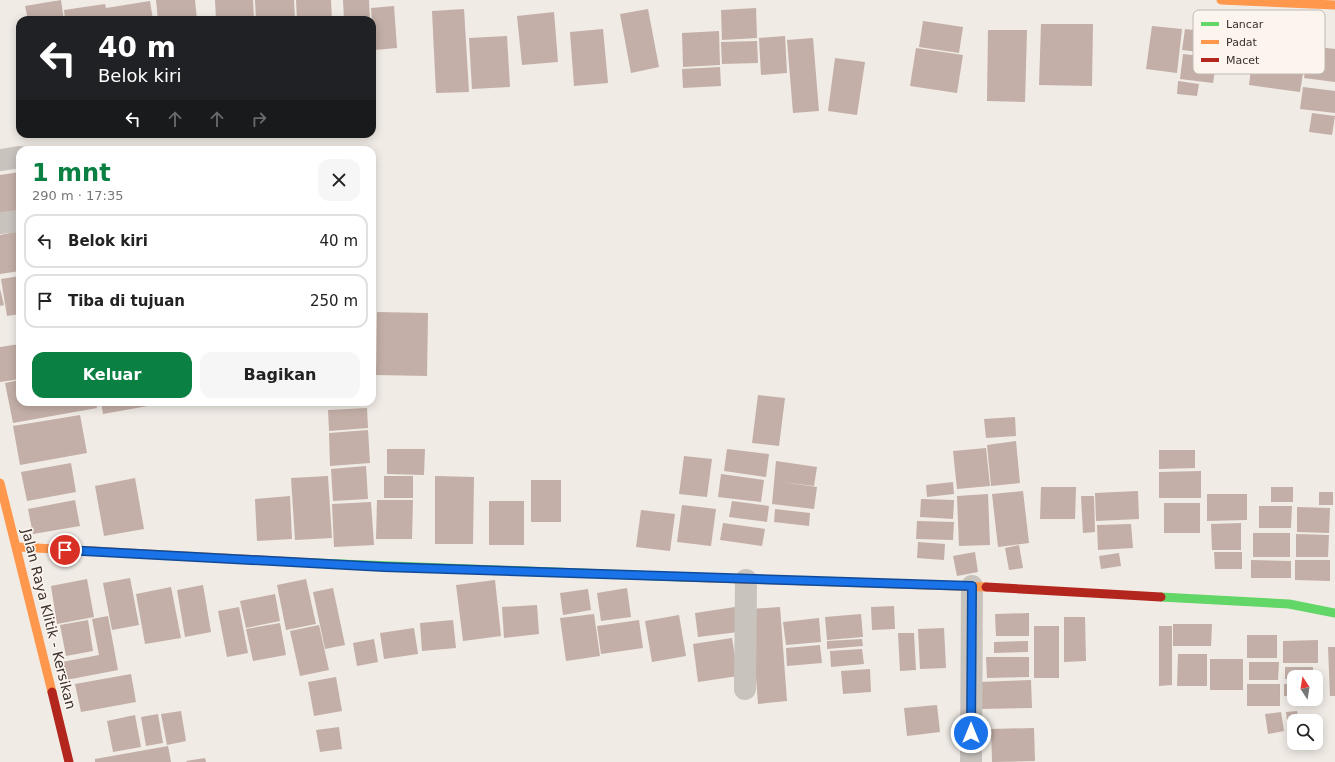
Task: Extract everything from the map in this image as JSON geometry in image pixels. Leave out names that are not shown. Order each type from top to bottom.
[{"type":"street","points":[[1221,0],[1335,5]]},
{"type":"street","points":[[0,160],[16,158]]},
{"type":"street","points":[[0,223],[16,221]]},
{"type":"street","name":"Jalan Raya Klitik - Kersikan","points":[[0,483],[69,762]]},
{"type":"street","points":[[17,548],[384,567],[680,576],[746,580],[972,586],[1289,604],[1335,613]]},
{"type":"street","points":[[745,689],[746,580]]},
{"type":"street","points":[[971,762],[972,586]]},
{"type":"building","points":[[61,0],[63,16],[27,16],[25,6]]},
{"type":"building","points":[[156,0],[195,0],[197,16],[158,16]]},
{"type":"building","points":[[215,0],[253,0],[254,16],[216,16]]},
{"type":"building","points":[[255,0],[294,0],[295,16],[256,16]]},
{"type":"building","points":[[296,0],[331,0],[332,16],[297,16]]},
{"type":"building","points":[[343,0],[369,0],[370,16],[344,16]]},
{"type":"building","points":[[150,1],[152,16],[65,16],[64,10],[105,4],[106,8]]},
{"type":"building","points":[[394,6],[397,48],[376,50],[376,16],[372,16],[371,8]]},
{"type":"building","points":[[756,8],[757,38],[722,40],[721,10]]},
{"type":"building","points":[[464,9],[469,92],[436,93],[432,11]]},
{"type":"building","points":[[648,9],[659,67],[631,73],[620,14]]},
{"type":"building","points":[[554,12],[558,62],[522,65],[517,16]]},
{"type":"building","points":[[923,21],[963,27],[959,53],[919,47]]},
{"type":"building","points":[[1041,24],[1093,24],[1092,86],[1039,85]]},
{"type":"building","points":[[1152,26],[1182,29],[1177,73],[1146,69]]},
{"type":"building","points":[[603,29],[608,83],[574,86],[570,32]]},
{"type":"building","points":[[1185,29],[1193,30],[1193,51],[1182,50]]},
{"type":"building","points":[[988,30],[1027,30],[1025,102],[987,101]]},
{"type":"building","points":[[719,31],[720,65],[683,67],[682,33]]},
{"type":"building","points":[[507,36],[510,87],[472,89],[469,38]]},
{"type":"building","points":[[785,36],[787,73],[761,75],[759,38]]},
{"type":"building","points":[[813,38],[819,111],[793,113],[787,40]]},
{"type":"building","points":[[757,41],[758,63],[722,64],[721,42]]},
{"type":"building","points":[[916,48],[963,55],[957,93],[910,86]]},
{"type":"building","points":[[1325,48],[1335,49],[1335,82],[1304,78],[1305,74],[1325,74]]},
{"type":"building","points":[[1183,54],[1193,55],[1193,74],[1214,74],[1213,83],[1180,79]]},
{"type":"building","points":[[835,58],[865,62],[857,115],[828,111]]},
{"type":"building","points":[[720,67],[721,86],[683,88],[682,69]]},
{"type":"building","points":[[1250,74],[1303,74],[1300,92],[1249,85]]},
{"type":"building","points":[[1178,81],[1199,84],[1197,96],[1177,94]]},
{"type":"building","points":[[1303,87],[1335,91],[1335,113],[1300,109]]},
{"type":"building","points":[[1312,113],[1335,116],[1332,135],[1309,132]]},
{"type":"building","points":[[16,173],[16,212],[0,215],[0,175]]},
{"type":"building","points":[[16,232],[16,272],[0,274],[0,235]]},
{"type":"building","points":[[16,277],[16,315],[7,316],[1,279]]},
{"type":"building","points":[[0,289],[4,305],[0,306]]},
{"type":"building","points":[[377,312],[428,313],[427,376],[376,375]]},
{"type":"building","points":[[16,345],[16,380],[0,382],[0,347]]},
{"type":"building","points":[[16,381],[16,406],[97,406],[97,408],[13,423],[5,383]]},
{"type":"building","points":[[758,395],[785,398],[779,446],[752,443]]},
{"type":"building","points":[[102,406],[148,406],[103,414]]},
{"type":"building","points":[[367,408],[368,428],[329,431],[328,410]]},
{"type":"building","points":[[80,415],[87,453],[20,465],[13,426]]},
{"type":"building","points":[[1015,417],[1016,436],[986,438],[984,419]]},
{"type":"building","points":[[368,430],[370,463],[330,466],[329,433]]},
{"type":"building","points":[[1016,441],[1020,483],[991,486],[987,445]]},
{"type":"building","points":[[986,448],[990,486],[957,489],[953,451]]},
{"type":"building","points":[[387,449],[425,449],[424,475],[387,474]]},
{"type":"building","points":[[727,449],[769,454],[766,477],[724,471]]},
{"type":"building","points":[[1159,450],[1195,450],[1195,468],[1159,469]]},
{"type":"building","points":[[684,456],[712,459],[707,497],[679,494]]},
{"type":"building","points":[[776,461],[817,467],[814,486],[782,482],[817,487],[814,509],[772,504]]},
{"type":"building","points":[[71,463],[76,492],[27,501],[21,472]]},
{"type":"building","points":[[366,466],[368,499],[333,501],[331,469]]},
{"type":"building","points":[[1201,471],[1201,498],[1159,498],[1159,472]]},
{"type":"building","points":[[721,474],[764,480],[761,502],[718,497]]},
{"type":"building","points":[[328,476],[332,538],[295,540],[291,478]]},
{"type":"building","points":[[384,476],[413,476],[413,498],[384,498]]},
{"type":"building","points":[[435,476],[474,477],[473,544],[435,544]]},
{"type":"building","points":[[135,478],[144,529],[104,536],[95,486]]},
{"type":"building","points":[[531,480],[561,480],[561,522],[531,522]]},
{"type":"building","points":[[953,482],[954,494],[927,497],[926,485]]},
{"type":"building","points":[[1041,487],[1076,487],[1075,519],[1040,519]]},
{"type":"building","points":[[1271,487],[1293,487],[1293,502],[1271,502]]},
{"type":"building","points":[[1023,491],[1029,543],[998,547],[992,494]]},
{"type":"building","points":[[1138,491],[1139,519],[1096,521],[1095,493]]},
{"type":"building","points":[[1319,492],[1333,492],[1333,505],[1319,505]]},
{"type":"building","points":[[988,494],[990,545],[959,546],[957,496]]},
{"type":"building","points":[[1207,494],[1247,494],[1247,520],[1207,521]]},
{"type":"building","points":[[290,496],[292,539],[257,541],[255,499]]},
{"type":"building","points":[[1081,496],[1094,496],[1095,532],[1083,533]]},
{"type":"building","points":[[921,499],[954,500],[953,519],[920,517]]},
{"type":"building","points":[[75,500],[80,526],[33,534],[28,509]]},
{"type":"building","points":[[377,500],[413,500],[412,539],[376,539]]},
{"type":"building","points":[[489,501],[524,501],[524,545],[489,545]]},
{"type":"building","points":[[732,501],[769,506],[767,522],[729,517]]},
{"type":"building","points":[[371,502],[374,545],[334,547],[332,504]]},
{"type":"building","points":[[1164,503],[1200,503],[1200,533],[1164,533]]},
{"type":"building","points":[[682,505],[716,509],[711,546],[677,542]]},
{"type":"building","points":[[1259,506],[1292,506],[1291,528],[1259,528]]},
{"type":"building","points":[[1297,507],[1330,508],[1329,533],[1297,532]]},
{"type":"building","points":[[775,509],[810,513],[809,526],[774,522]]},
{"type":"building","points":[[641,510],[675,514],[670,551],[636,547]]},
{"type":"building","points":[[917,521],[954,522],[953,540],[916,539]]},
{"type":"building","points":[[723,523],[765,529],[762,546],[720,540]]},
{"type":"building","points":[[1241,523],[1241,550],[1212,550],[1211,524]]},
{"type":"building","points":[[1131,524],[1133,548],[1098,550],[1097,525]]},
{"type":"building","points":[[1253,533],[1290,533],[1290,557],[1253,557]]},
{"type":"building","points":[[1296,534],[1329,535],[1328,557],[1296,557]]},
{"type":"building","points":[[918,542],[945,544],[944,560],[917,558]]},
{"type":"building","points":[[1019,545],[1023,568],[1009,570],[1005,548]]},
{"type":"building","points":[[975,552],[978,572],[957,576],[953,556]]},
{"type":"building","points":[[1214,552],[1242,552],[1242,569],[1215,569]]},
{"type":"building","points":[[1119,553],[1121,566],[1101,569],[1099,556]]},
{"type":"building","points":[[1251,560],[1291,561],[1291,578],[1251,578]]},
{"type":"building","points":[[1295,560],[1330,560],[1330,581],[1295,580]]},
{"type":"building","points":[[130,578],[139,625],[112,630],[103,583]]},
{"type":"building","points":[[87,579],[94,617],[57,624],[51,586]]},
{"type":"building","points":[[306,579],[316,624],[286,630],[277,585]]},
{"type":"building","points":[[495,580],[501,636],[463,641],[456,585]]},
{"type":"building","points":[[203,585],[211,632],[185,637],[177,590]]},
{"type":"building","points":[[171,587],[181,638],[145,644],[136,594]]},
{"type":"building","points":[[333,588],[345,645],[325,649],[313,592]]},
{"type":"building","points":[[627,588],[631,617],[601,621],[597,593]]},
{"type":"building","points":[[588,589],[591,610],[563,615],[560,593]]},
{"type":"building","points":[[275,594],[280,621],[246,628],[240,601]]},
{"type":"building","points":[[537,605],[539,634],[504,638],[502,607]]},
{"type":"building","points":[[894,606],[895,629],[872,630],[871,607]]},
{"type":"building","points":[[239,607],[248,653],[227,657],[218,611]]},
{"type":"building","points":[[735,607],[738,632],[698,637],[695,613]]},
{"type":"building","points":[[780,607],[787,701],[758,704],[751,609]]},
{"type":"building","points":[[1029,613],[1029,636],[996,636],[995,614]]},
{"type":"building","points":[[594,614],[600,656],[566,661],[560,618]]},
{"type":"building","points":[[861,614],[863,637],[827,640],[825,617]]},
{"type":"building","points":[[679,615],[686,656],[652,662],[645,621]]},
{"type":"building","points":[[108,616],[118,670],[66,680],[62,662],[99,655],[92,619]]},
{"type":"building","points":[[1064,617],[1085,617],[1086,661],[1064,662]]},
{"type":"building","points":[[819,618],[821,642],[786,645],[783,622]]},
{"type":"building","points":[[88,620],[93,651],[66,656],[60,625]]},
{"type":"building","points":[[453,620],[456,648],[422,651],[420,623]]},
{"type":"building","points":[[639,620],[643,648],[601,654],[597,626]]},
{"type":"building","points":[[280,623],[286,655],[253,661],[246,629]]},
{"type":"building","points":[[1173,624],[1212,624],[1211,646],[1173,646]]},
{"type":"building","points":[[319,625],[329,670],[300,676],[290,631]]},
{"type":"building","points":[[1034,626],[1059,626],[1059,678],[1034,678]]},
{"type":"building","points":[[1159,626],[1172,626],[1172,685],[1159,686]]},
{"type":"building","points":[[414,628],[418,654],[384,659],[380,633]]},
{"type":"building","points":[[944,628],[946,668],[920,669],[918,629]]},
{"type":"building","points":[[898,633],[914,633],[916,670],[900,671]]},
{"type":"building","points":[[1247,635],[1277,635],[1277,658],[1247,658]]},
{"type":"building","points":[[732,638],[738,676],[698,682],[693,644]]},
{"type":"building","points":[[374,639],[378,662],[357,666],[353,643]]},
{"type":"building","points":[[862,639],[863,646],[827,649],[827,641]]},
{"type":"building","points":[[1318,640],[1318,663],[1283,663],[1283,641]]},
{"type":"building","points":[[1028,641],[1028,652],[994,653],[994,642]]},
{"type":"building","points":[[820,645],[822,663],[787,666],[786,648]]},
{"type":"building","points":[[1328,647],[1335,647],[1335,696],[1330,696]]},
{"type":"building","points":[[862,649],[864,664],[831,667],[830,651]]},
{"type":"building","points":[[1178,654],[1207,654],[1207,686],[1177,686]]},
{"type":"building","points":[[986,657],[1029,657],[1029,677],[987,678]]},
{"type":"building","points":[[1210,659],[1243,659],[1243,690],[1210,690]]},
{"type":"building","points":[[1249,662],[1279,662],[1278,680],[1249,680]]},
{"type":"building","points":[[1285,667],[1313,667],[1313,670],[1287,670],[1287,679],[1285,679]]},
{"type":"building","points":[[870,669],[871,692],[843,694],[841,671]]},
{"type":"building","points":[[131,674],[136,702],[81,712],[75,684]]},
{"type":"building","points":[[336,677],[342,711],[314,716],[308,682]]},
{"type":"building","points":[[1031,680],[1032,708],[980,709],[979,682]]},
{"type":"building","points":[[1247,684],[1280,684],[1280,706],[1247,706]]},
{"type":"building","points":[[1284,684],[1287,684],[1287,696],[1284,696]]},
{"type":"building","points":[[937,705],[940,732],[907,736],[904,708]]},
{"type":"building","points":[[181,711],[186,741],[167,745],[161,714]]},
{"type":"building","points":[[1297,711],[1297,714],[1287,714],[1287,720],[1286,712]]},
{"type":"building","points":[[1281,712],[1284,731],[1268,734],[1265,714]]},
{"type":"building","points":[[158,714],[163,743],[146,746],[141,717]]},
{"type":"building","points":[[135,715],[141,747],[113,752],[107,721]]},
{"type":"building","points":[[339,727],[342,749],[320,752],[316,730]]},
{"type":"building","points":[[1034,728],[1035,761],[992,762],[991,729]]},
{"type":"building","points":[[168,746],[171,762],[95,762],[95,759]]},
{"type":"building","points":[[205,758],[206,762],[186,761]]},
{"type":"traffic: fast","points":[[315,563],[683,577]]},
{"type":"traffic: fast","points":[[1161,597],[1289,604],[1335,613]]},
{"type":"traffic: slow","points":[[1221,0],[1335,5]]},
{"type":"traffic: slow","points":[[0,483],[52,692]]},
{"type":"traffic: slow","points":[[17,547],[315,563]]},
{"type":"traffic: slow","points":[[683,577],[986,587]]},
{"type":"traffic: jam","points":[[986,587],[1161,597]]},
{"type":"traffic: jam","points":[[52,692],[69,762]]},
{"type":"route","points":[[65,550],[384,567],[680,576],[746,580],[972,586],[971,733]]}]
